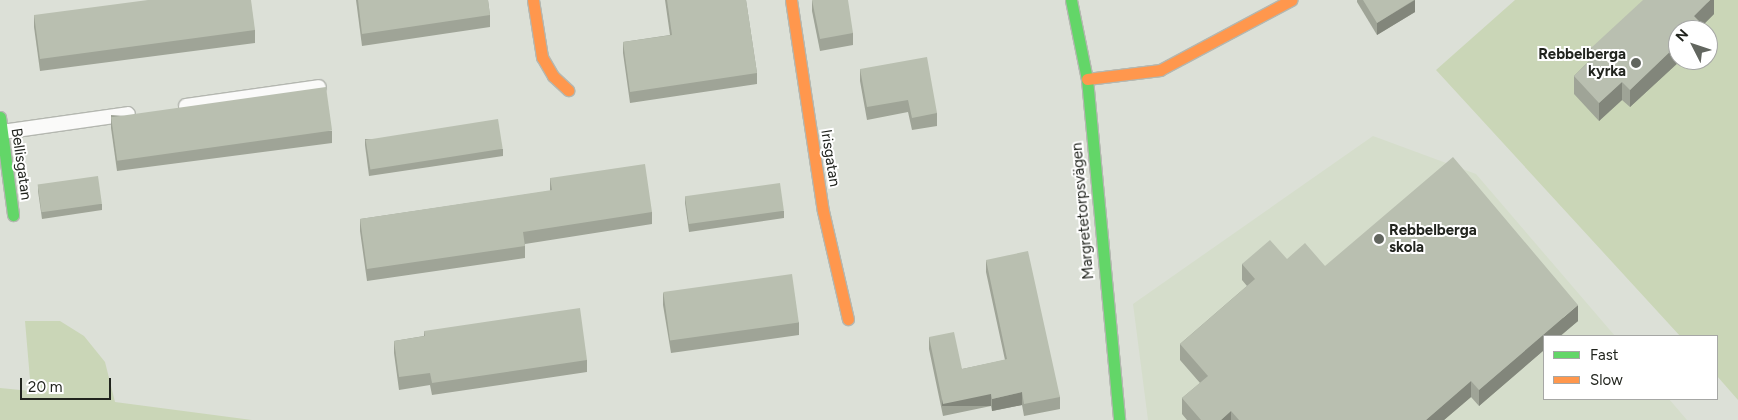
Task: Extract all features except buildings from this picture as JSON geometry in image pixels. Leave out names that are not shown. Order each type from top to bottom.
[{"type":"street","points":[[533,0],[542,57],[553,76],[568,90]]},
{"type":"street","name":"Irisgatan","points":[[791,0],[823,211],[848,318]]},
{"type":"street","name":"Margretetorpsvägen","points":[[1072,0],[1087,79],[1119,420]]},
{"type":"street","points":[[1087,79],[1160,70],[1291,0]]},
{"type":"street","name":"Bellisgatan","points":[[0,117],[3,168],[13,215]]},
{"type":"lane","points":[[175,108],[319,87]]},
{"type":"lane","points":[[2,132],[146,112]]},
{"type":"shaded area","name":"Rebbelberga skola","points":[[1373,136],[1476,174],[1614,335],[1543,335],[1543,400],[1670,400],[1687,420],[1148,420],[1133,304]]},
{"type":"green space","points":[[1515,0],[1738,0],[1738,400],[1718,377],[1718,335],[1679,335],[1436,70]]},
{"type":"green space","points":[[25,321],[60,321],[84,336],[105,362],[115,402],[252,420],[0,420],[0,388],[31,391]]},
{"type":"traffic: fast","points":[[1071,0],[1087,79],[1119,420]]},
{"type":"traffic: fast","points":[[0,117],[13,215]]},
{"type":"traffic: slow","points":[[533,0],[542,57],[553,76],[568,90]]},
{"type":"traffic: slow","points":[[791,0],[823,211],[848,319]]},
{"type":"traffic: slow","points":[[1087,79],[1160,70],[1291,0]]},
{"type":"place","name":"Rebbelberga kyrka","points":[[1636,63]]},
{"type":"place","name":"Rebbelberga skola","points":[[1379,239]]}]
